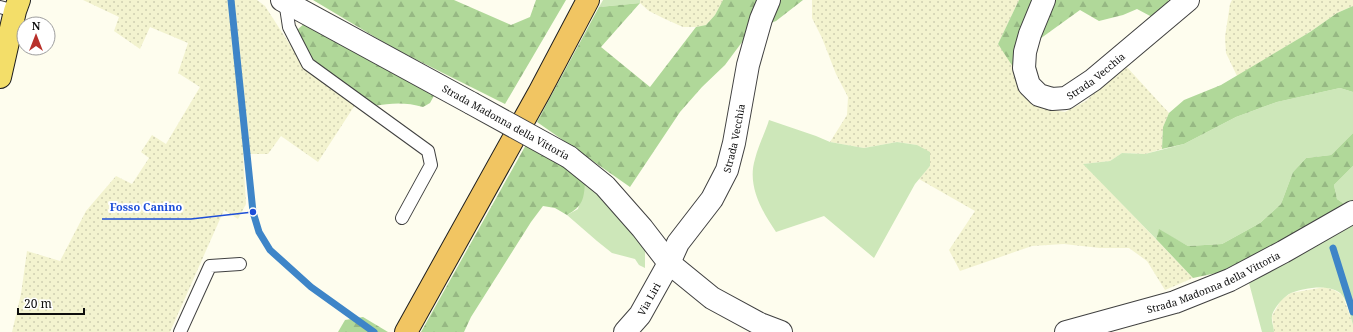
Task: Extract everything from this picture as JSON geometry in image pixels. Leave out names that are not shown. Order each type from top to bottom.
[{"type":"highway","points":[[406,332],[540,91],[588,0]]},
{"type":"main road","points":[[0,77],[12,4]]},
{"type":"street","name":"Strada Vecchia","points":[[669,263],[678,243],[712,199],[727,170],[734,143],[748,65],[761,19],[769,0]]},
{"type":"street","name":"Strada Vecchia","points":[[1044,0],[1030,34],[1025,52],[1024,68],[1029,85],[1039,95],[1052,99],[1066,98],[1093,80],[1188,0]]},
{"type":"street","name":"Strada Madonna della Vittoria","points":[[283,1],[569,157],[605,186],[642,228],[669,263],[712,298],[760,324],[781,332]]},
{"type":"street","name":"Strada Madonna della Vittoria","points":[[1066,332],[1175,302],[1230,280],[1353,212]]},
{"type":"street","name":"Via Liri","points":[[625,332],[640,315],[669,263]]},
{"type":"lane","points":[[283,1],[289,27],[308,64],[428,151],[431,165],[402,218]]},
{"type":"lane","points":[[180,332],[210,266],[240,264]]},
{"type":"green space","points":[[83,0],[257,0],[265,6],[303,65],[326,85],[355,105],[318,162],[281,136],[268,154],[243,154],[246,204],[238,219],[224,210],[170,332],[12,332],[21,294],[27,251],[60,261],[86,211],[116,176],[132,184],[149,158],[141,152],[152,135],[166,144],[200,87],[178,73],[188,43],[150,27],[140,49],[114,31],[119,17]]},
{"type":"green space","points":[[313,0],[454,0],[511,25],[530,17],[536,0],[566,0],[505,104],[395,49]]},
{"type":"green space","points":[[603,0],[640,0],[640,3],[599,7]]},
{"type":"green space","points":[[640,0],[723,0],[715,15],[706,25],[683,27],[649,11],[640,3]]},
{"type":"green space","points":[[723,0],[803,0],[776,21],[751,30],[725,65],[702,87],[680,112],[630,187],[537,122],[599,7],[640,3],[601,47],[650,87],[696,27],[706,25],[715,15]]},
{"type":"green space","points":[[812,0],[1019,0],[998,44],[1046,109],[1065,112],[1086,101],[1124,64],[1169,113],[1163,127],[1162,149],[1145,154],[1122,153],[1110,161],[1084,164],[1193,278],[1165,290],[1147,261],[1129,248],[1100,248],[1064,244],[1032,246],[960,271],[949,250],[975,211],[919,179],[930,166],[917,145],[897,142],[864,148],[830,142],[847,115],[848,97],[836,74],[822,38],[812,18]]},
{"type":"green space","points":[[1019,0],[1168,0],[1174,7],[1154,18],[1137,9],[1123,15],[1099,21],[1080,10],[1019,54],[1021,79],[998,44]]},
{"type":"green space","points":[[1232,0],[1353,0],[1353,6],[1337,13],[1310,32],[1237,76],[1226,53],[1225,37],[1230,4]]},
{"type":"green space","points":[[1353,6],[1353,92],[1340,88],[1277,102],[1236,117],[1184,144],[1162,149],[1163,127],[1169,113],[1184,100],[1221,85],[1310,32],[1337,13]]},
{"type":"green space","points":[[306,22],[436,92],[430,103],[423,107],[411,104],[386,104],[374,106],[306,54],[297,30]]},
{"type":"green space","points":[[1340,88],[1353,92],[1353,133],[1331,155],[1306,158],[1293,172],[1281,204],[1260,223],[1222,244],[1188,246],[1159,230],[1156,239],[1083,164],[1110,161],[1122,153],[1145,154],[1184,144],[1236,117],[1277,102]]},
{"type":"green space","points":[[769,120],[830,142],[864,148],[897,142],[917,145],[930,152],[930,166],[915,184],[874,258],[824,216],[776,232],[765,215],[757,197],[753,178],[756,154]]},
{"type":"green space","points":[[1353,133],[1353,166],[1334,185],[1337,199],[1347,206],[1221,272],[1193,278],[1156,239],[1159,229],[1188,246],[1222,244],[1260,223],[1281,204],[1293,172],[1306,158],[1331,155]]},
{"type":"green space","points":[[527,143],[579,174],[585,182],[582,202],[567,215],[555,208],[543,206],[531,222],[471,317],[464,332],[421,332]]},
{"type":"green space","points":[[1353,166],[1353,202],[1347,206],[1337,199],[1334,185]]},
{"type":"green space","points":[[585,182],[626,219],[645,248],[645,268],[639,265],[635,259],[612,253],[567,215],[578,209]]},
{"type":"green space","points":[[1353,223],[1353,325],[1347,305],[1342,295],[1332,289],[1310,288],[1291,293],[1285,297],[1277,306],[1272,316],[1274,332],[1262,332],[1249,283]]},
{"type":"green space","points":[[1325,287],[1342,295],[1353,325],[1353,332],[1274,332],[1272,316],[1281,300],[1291,293]]},
{"type":"green space","points":[[363,317],[388,332],[338,332],[345,320]]},
{"type":"waterway","points":[[231,0],[253,212],[259,232],[270,250],[311,287],[374,332]]},
{"type":"waterway","points":[[1333,248],[1353,312]]},
{"type":"place","name":"Fosso Canino","points":[[253,212]]}]
